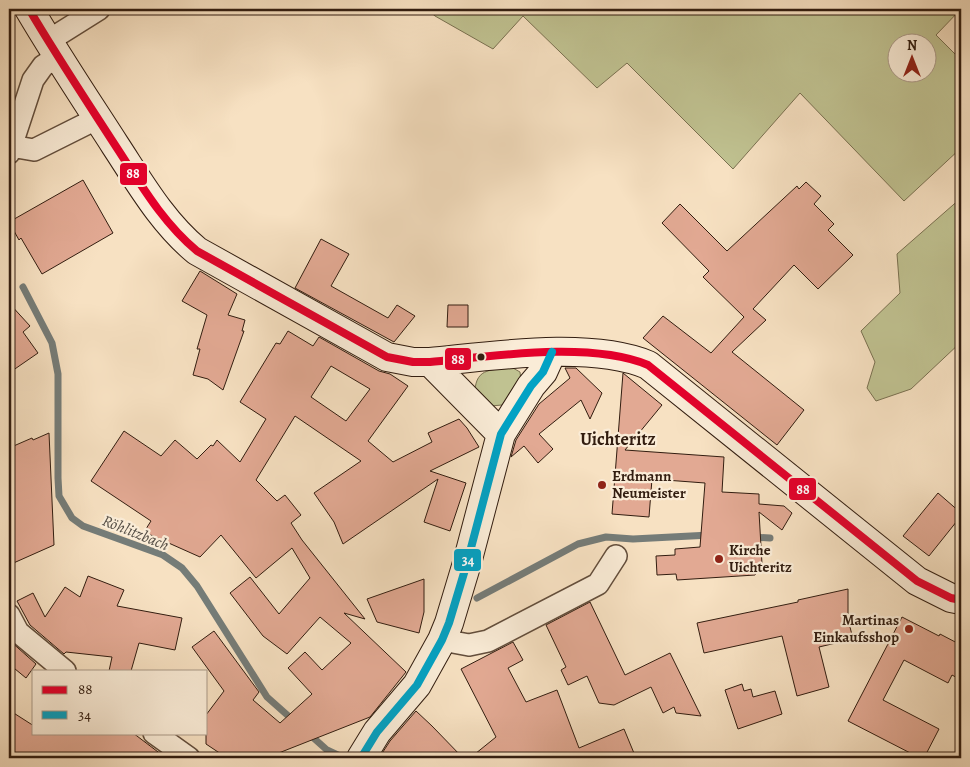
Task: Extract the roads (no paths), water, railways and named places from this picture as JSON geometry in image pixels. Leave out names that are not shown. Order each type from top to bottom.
[{"type":"main road","points":[[29,9],[159,212],[182,238],[197,251],[387,357],[412,362],[430,362],[552,352],[622,357],[634,359],[648,365],[917,581],[951,598],[961,600]]},
{"type":"main road","points":[[361,758],[377,732],[417,685],[442,640],[460,589],[502,434],[531,386],[543,372],[552,352]]},
{"type":"main road","points":[[430,362],[502,434]]},
{"type":"street","points":[[98,118],[34,150],[10,149],[33,80],[53,49],[99,9]]},
{"type":"street","points":[[442,640],[469,645],[488,640],[598,584],[616,556]]},
{"type":"street","points":[[9,615],[18,632],[65,670]]},
{"type":"street","points":[[155,734],[189,758]]},
{"type":"waterway","name":"Röhlitzbach","points":[[23,287],[52,343],[58,374],[59,496],[72,518],[83,526],[163,555],[182,568],[197,586],[267,697],[294,721]]},
{"type":"waterway","points":[[477,598],[578,544],[606,537],[633,539],[710,535]]},
{"type":"waterway","points":[[753,537],[770,538]]},
{"type":"waterway","name":"Röhlitzbach","points":[[308,733],[327,750],[342,757]]},
{"type":"place","name":"Erdmann Neumeister","points":[[602,485]]},
{"type":"place","name":"Kirche Uichteritz","points":[[719,559]]},
{"type":"place","name":"Martinas Einkaufsshop","points":[[909,629]]},
{"type":"district","name":"Uichteritz","points":[[618,439]]}]
